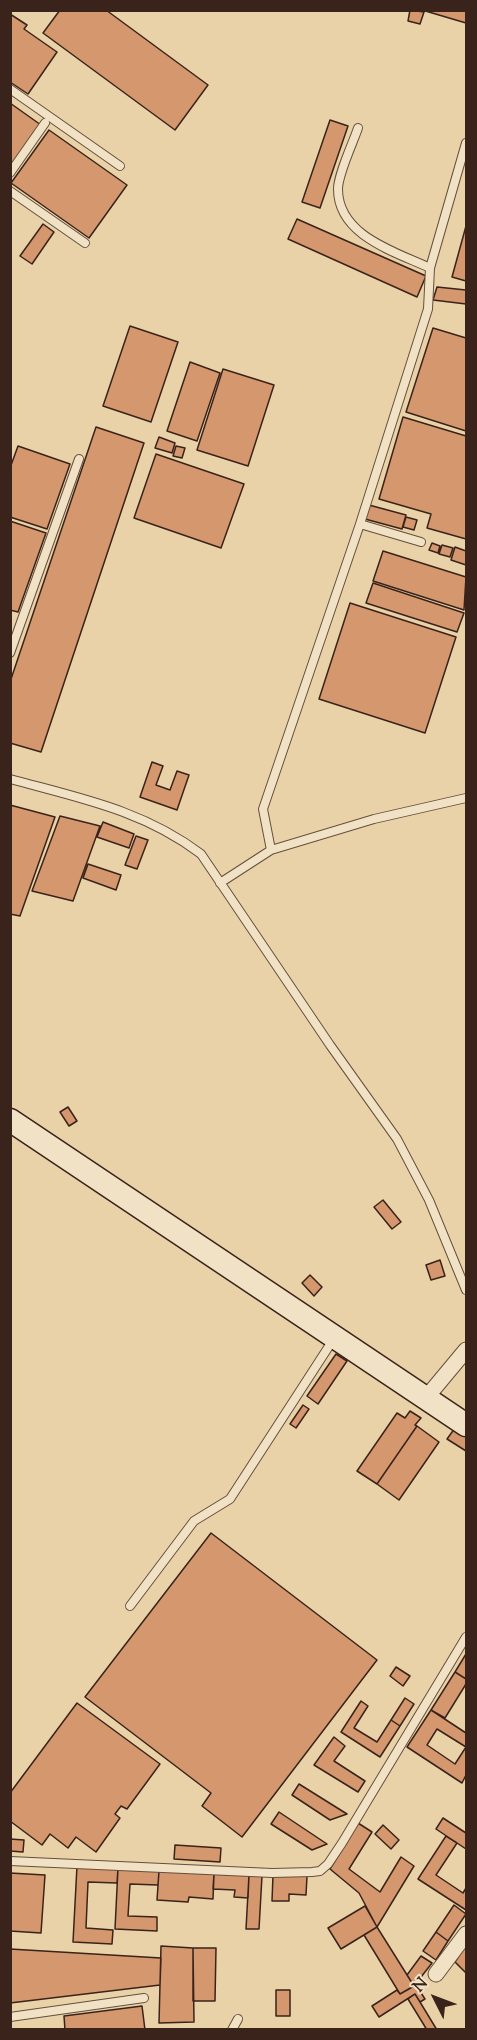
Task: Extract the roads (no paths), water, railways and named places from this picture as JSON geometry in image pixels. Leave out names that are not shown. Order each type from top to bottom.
[{"type":"main road","points":[[10,1120],[466,1425]]},
{"type":"street","points":[[426,1398],[466,1350]]},
{"type":"street","points":[[436,1974],[466,1934]]},
{"type":"lane","points":[[10,88],[120,166]]},
{"type":"lane","points":[[10,173],[45,123]]},
{"type":"lane","points":[[358,128],[338,188],[344,213],[366,238],[430,268]]},
{"type":"lane","points":[[271,850],[263,809],[360,524],[428,309],[430,268],[466,143]]},
{"type":"lane","points":[[10,191],[85,243]]},
{"type":"lane","points":[[10,653],[79,459]]},
{"type":"lane","points":[[360,524],[422,542]]},
{"type":"lane","points":[[10,779],[137,815],[176,834],[201,854],[397,1139],[429,1200],[466,1290]]},
{"type":"lane","points":[[220,883],[271,850],[375,819],[466,798]]},
{"type":"lane","points":[[130,1606],[194,1521],[230,1499],[336,1336]]},
{"type":"lane","points":[[10,1861],[272,1873],[320,1871],[328,1864],[342,1843],[466,1637]]},
{"type":"lane","points":[[10,2017],[144,1998]]},
{"type":"lane","points":[[232,2030],[238,2019]]}]
